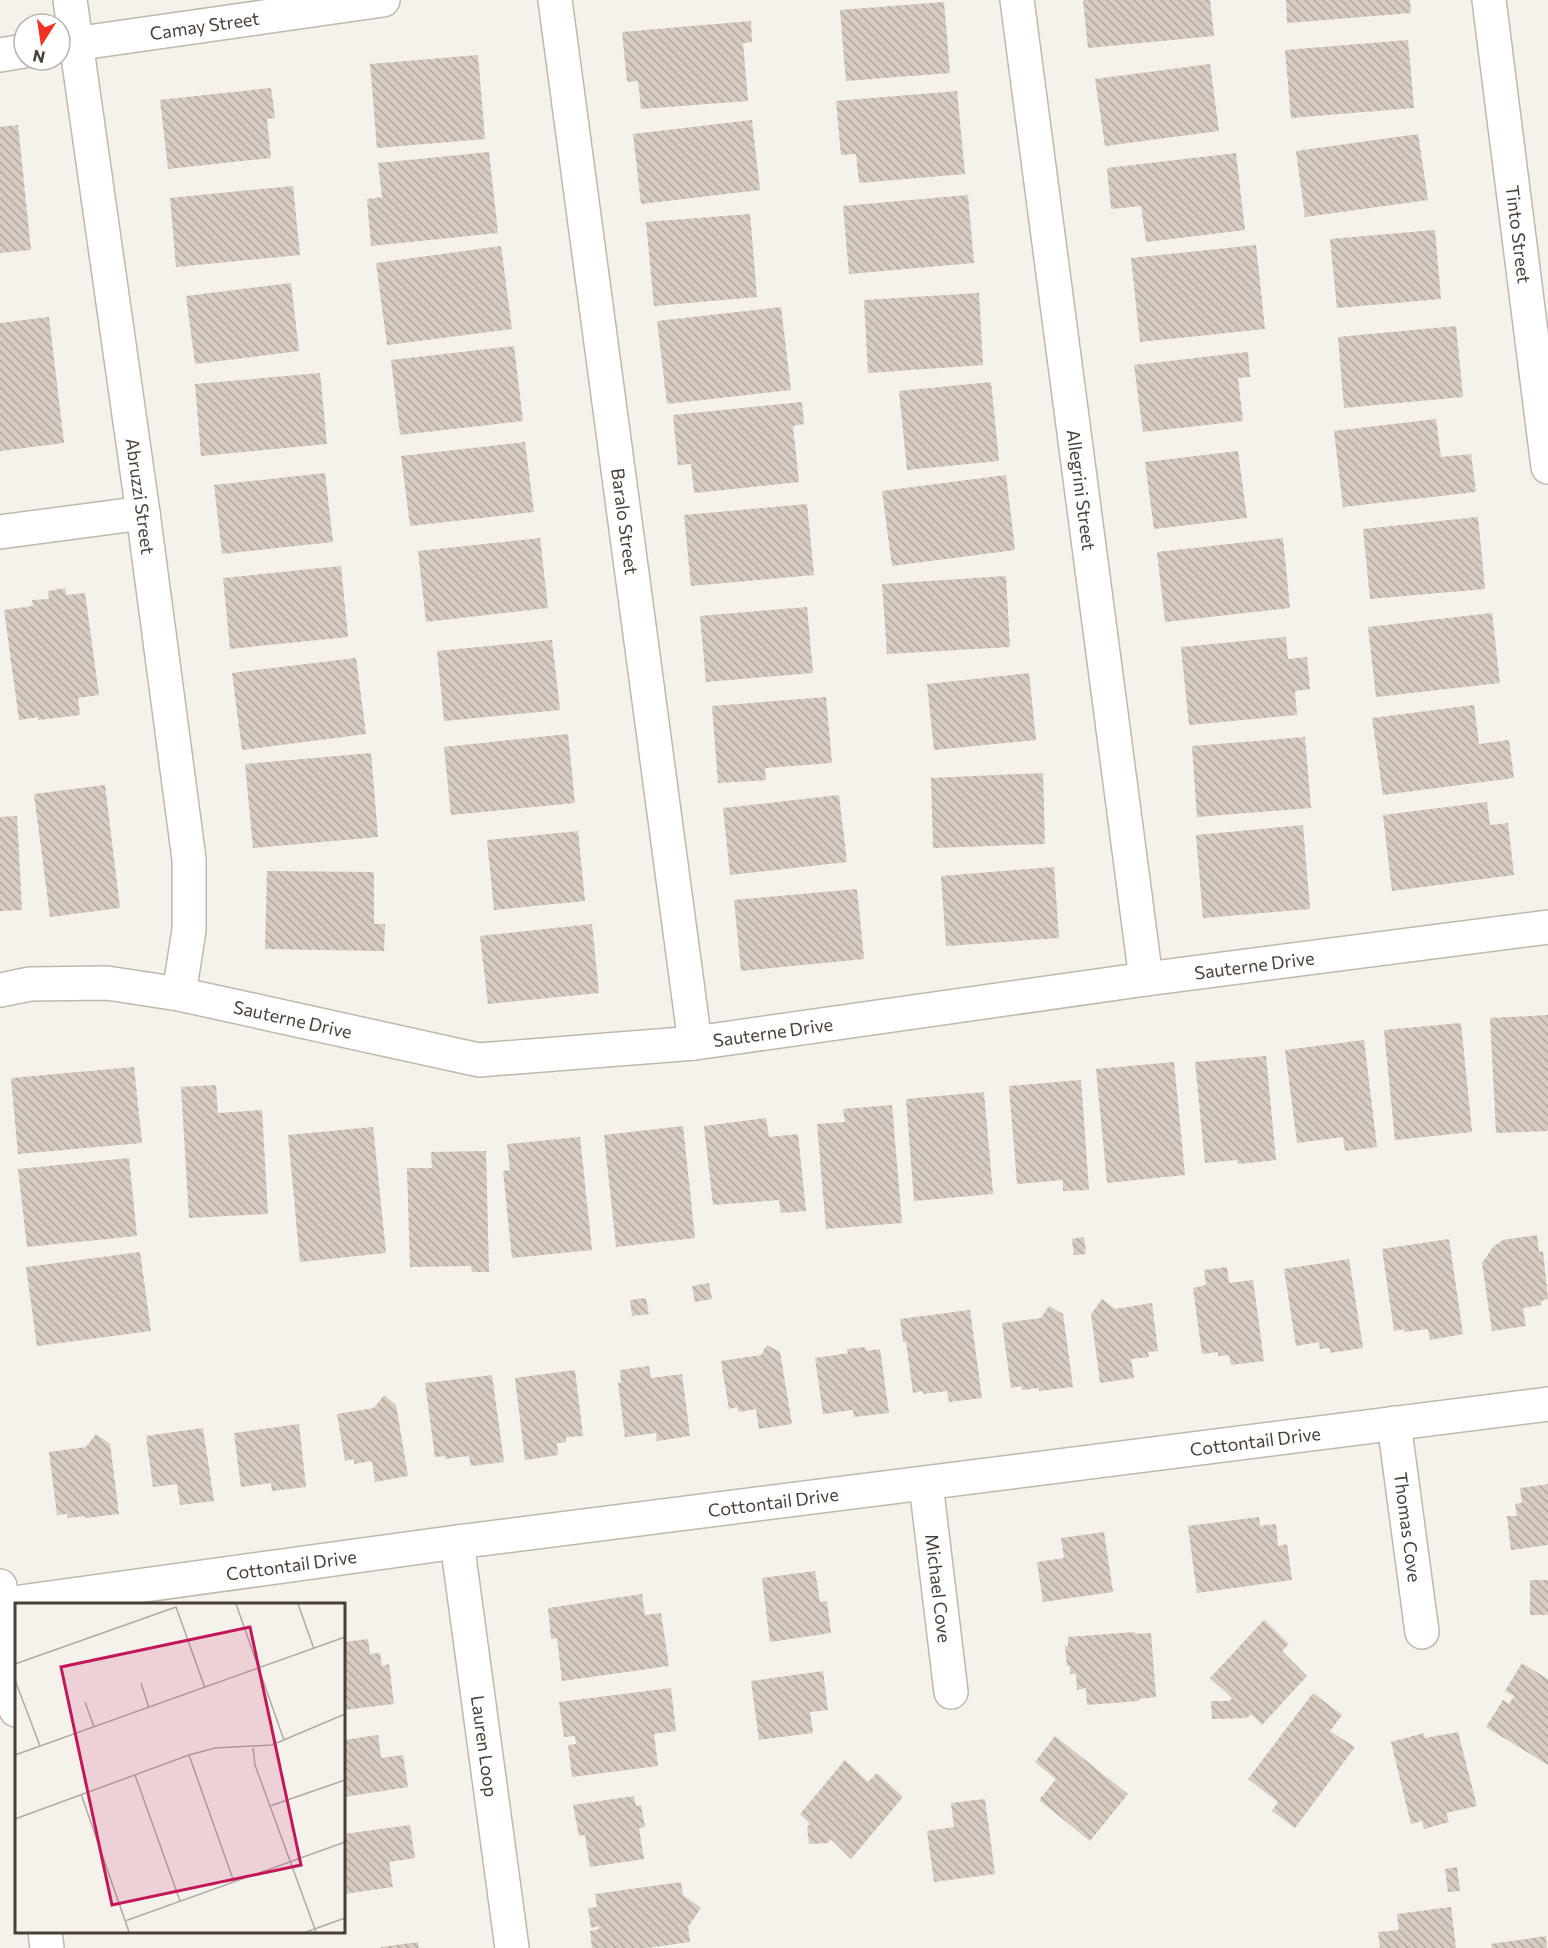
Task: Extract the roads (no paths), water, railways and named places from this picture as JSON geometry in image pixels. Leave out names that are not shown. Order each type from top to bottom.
[{"type":"street","name":"Camay Street","points":[[72,44],[383,0]]},
{"type":"street","name":"Baralo Street","points":[[555,0],[695,1044]]},
{"type":"street","name":"Allegrini Street","points":[[1017,0],[1146,979]]},
{"type":"street","name":"Tinto Street","points":[[1489,0],[1548,467]]},
{"type":"street","name":"Abruzzi Street","points":[[72,70],[143,513],[189,860],[189,930],[179,994]]},
{"type":"street","points":[[0,532],[143,513]]},
{"type":"street","name":"Sauterne Drive","points":[[0,990],[30,984],[107,983],[179,994],[479,1060],[695,1044],[1146,979],[1548,927]]},
{"type":"street","name":"Cottontail Drive","points":[[1,1599],[1548,1404]]},
{"type":"street","name":"Thomas Cove","points":[[1394,1423],[1422,1632]]},
{"type":"street","name":"Michael Cove","points":[[926,1484],[951,1692]]},
{"type":"street","name":"Lauren Loop","points":[[457,1542],[512,1948]]},
{"type":"street","points":[[1,1599],[15,1703]]},
{"type":"street","points":[[45,1933],[47,1948]]}]
